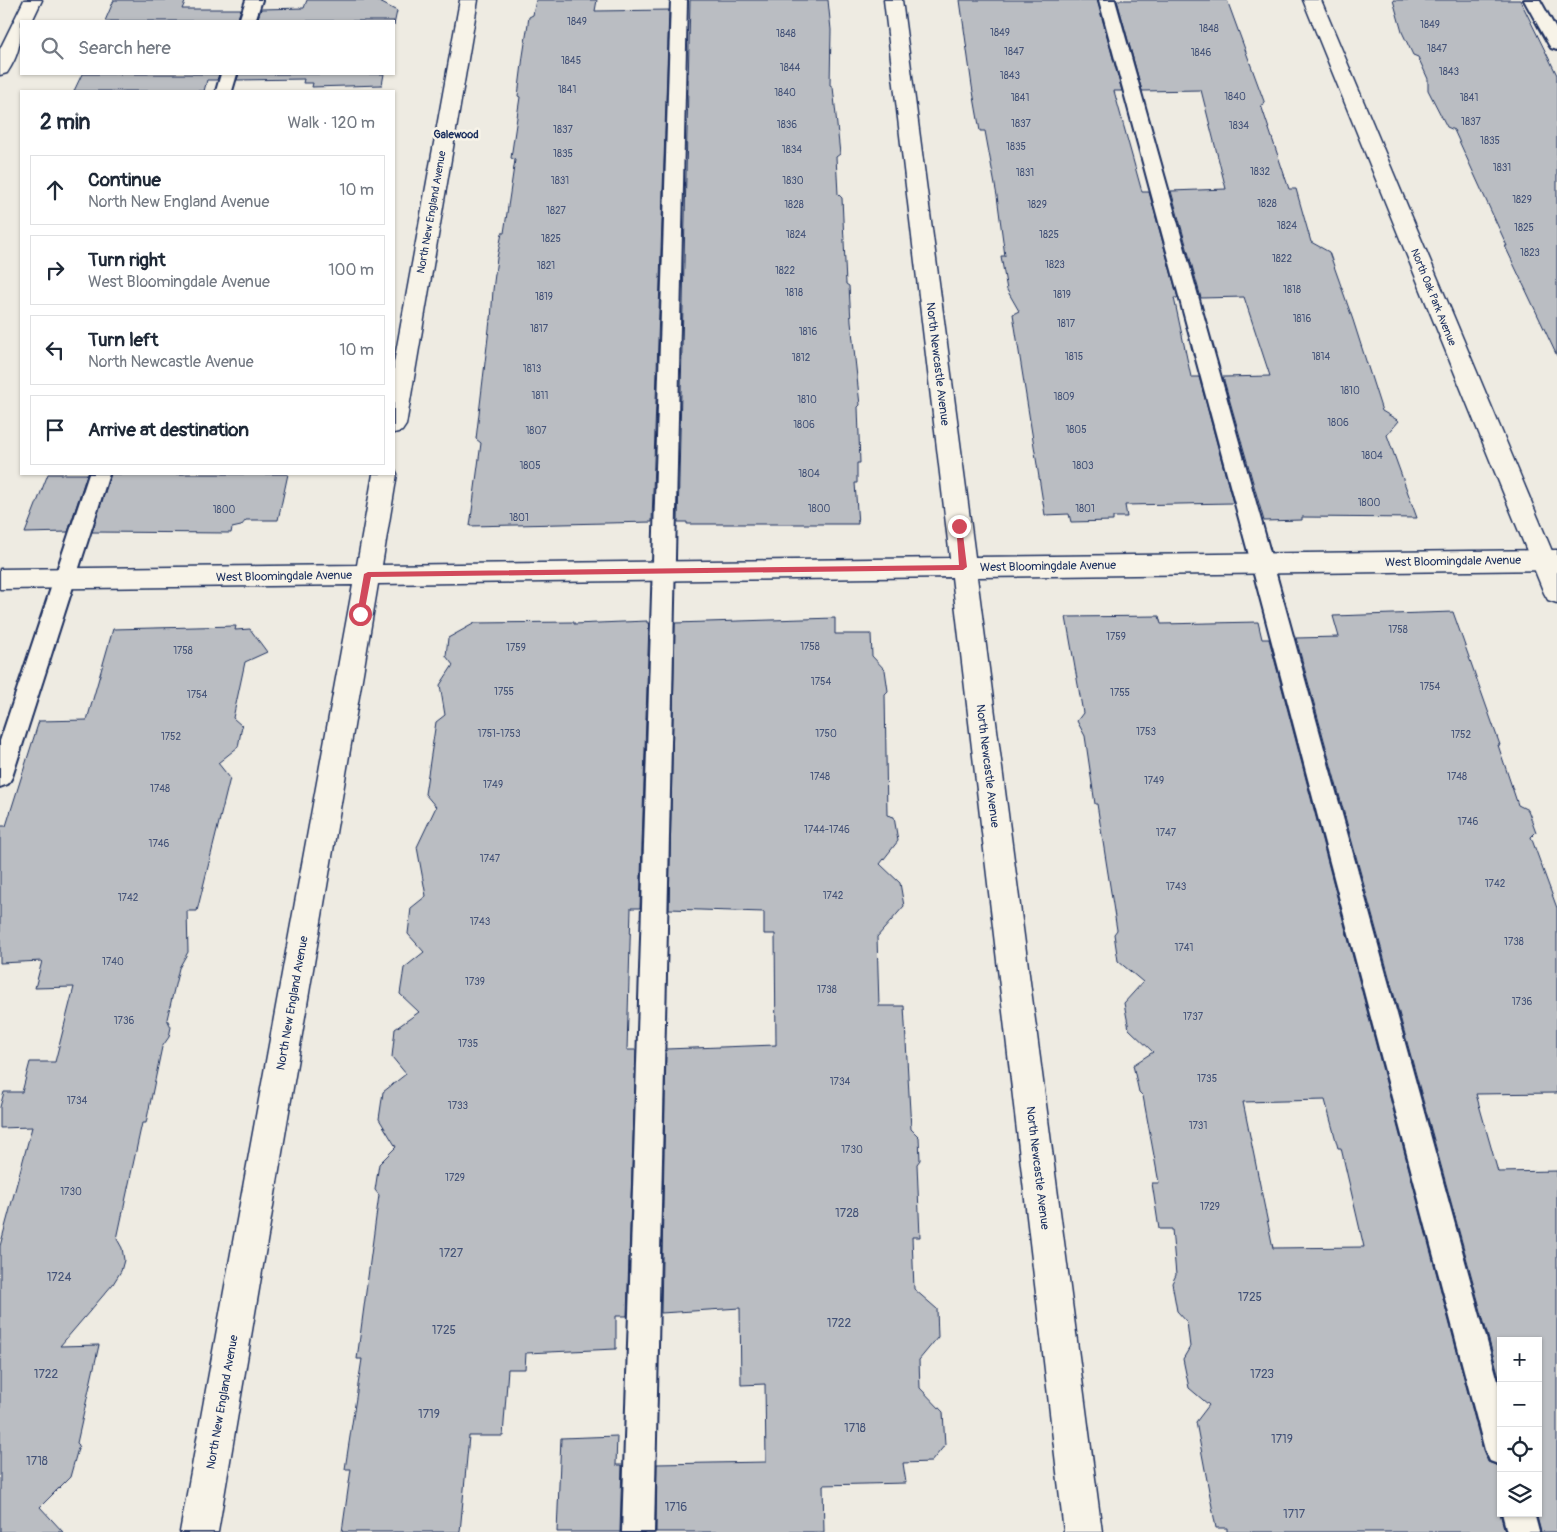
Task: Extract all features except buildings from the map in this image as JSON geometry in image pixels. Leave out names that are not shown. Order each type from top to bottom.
[{"type":"street","points":[[23,20],[33,0]]},
{"type":"street","name":"North New England Avenue","points":[[395,419],[469,0]]},
{"type":"street","name":"North Newcastle Avenue","points":[[893,0],[1083,1532]]},
{"type":"street","name":"North Oak Park Avenue","points":[[1312,0],[1550,560],[1557,593]]},
{"type":"street","points":[[0,68],[20,27]]},
{"type":"street","name":"North New England Avenue","points":[[199,1532],[385,475]]},
{"type":"street","name":"West Bloomingdale Avenue","points":[[0,579],[1550,560]]},
{"type":"lane","points":[[247,20],[254,0]]},
{"type":"lane","points":[[638,1532],[679,0]]},
{"type":"lane","points":[[1107,0],[1262,563],[1497,1435]]},
{"type":"lane","points":[[1532,0],[1557,45]]},
{"type":"lane","points":[[224,90],[230,75]]},
{"type":"lane","points":[[0,777],[99,475]]},
{"type":"lane","points":[[1519,1517],[1523,1532]]},
{"type":"district","name":"Galewood","points":[[456,134]]},
{"type":"route","points":[[360,614],[368,574],[963,567],[959,526]]}]
